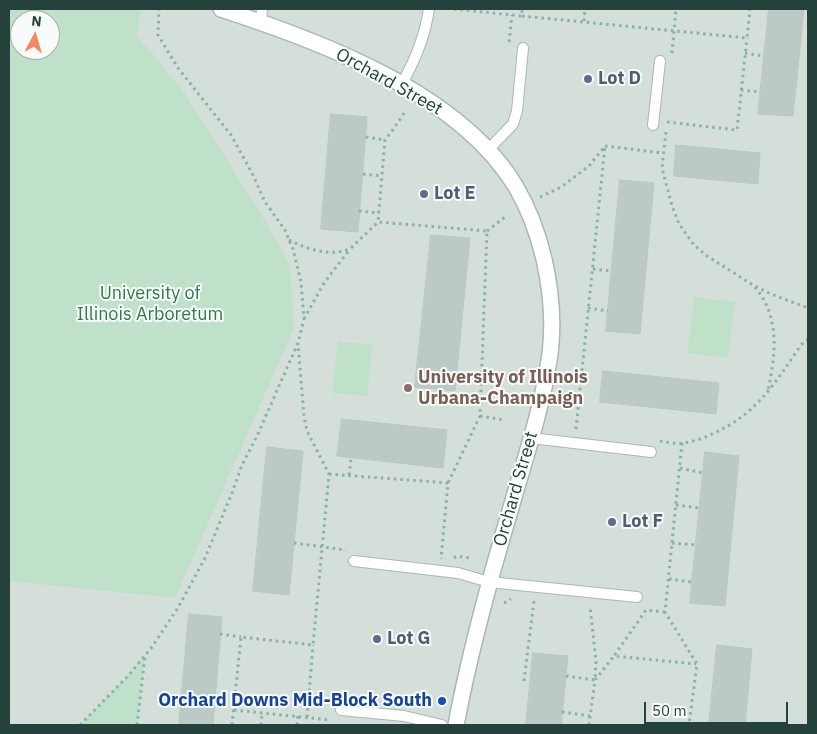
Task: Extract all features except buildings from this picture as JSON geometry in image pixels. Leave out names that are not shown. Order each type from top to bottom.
[{"type":"street","name":"Orchard Street","points":[[221,9],[262,15],[371,68],[441,110],[471,135],[496,160],[515,185],[529,212],[540,244],[549,280],[552,320],[550,352],[544,387],[489,582],[466,672],[456,725]]},
{"type":"lane","points":[[401,85],[411,68],[420,46],[429,9]]},
{"type":"lane","points":[[487,151],[513,124],[523,48]]},
{"type":"lane","points":[[653,125],[660,61]]},
{"type":"lane","points":[[531,438],[651,452]]},
{"type":"lane","points":[[354,561],[458,573],[489,582],[637,597]]},
{"type":"lane","points":[[341,710],[404,716],[442,725]]},
{"type":"path","points":[[159,9],[158,35],[178,68],[231,135],[252,173],[265,202],[285,230],[293,249],[301,282],[304,319]]},
{"type":"path","points":[[454,9],[747,38]]},
{"type":"path","points":[[522,9],[522,16]]},
{"type":"path","points":[[584,21],[585,9]]},
{"type":"path","points":[[672,58],[676,9]]},
{"type":"path","points":[[667,123],[737,130],[750,9]]},
{"type":"path","points":[[746,53],[764,56]]},
{"type":"path","points":[[741,90],[760,92]]},
{"type":"path","points":[[80,725],[128,676],[146,654],[179,606],[205,558],[242,466],[298,343],[304,319],[324,283],[350,249],[378,222],[385,140],[396,127],[404,113]]},
{"type":"path","points":[[668,114],[662,168],[679,224],[694,245],[707,256],[771,294],[808,308]]},
{"type":"path","points":[[366,138],[385,140]]},
{"type":"path","points":[[605,146],[663,153]]},
{"type":"path","points":[[539,198],[561,187],[589,166],[605,146]]},
{"type":"path","points":[[576,432],[605,146]]},
{"type":"path","points":[[363,174],[382,176]]},
{"type":"path","points":[[360,211],[379,213]]},
{"type":"path","points":[[378,222],[487,231],[505,217]]},
{"type":"path","points":[[441,559],[448,483],[480,416],[487,231]]},
{"type":"path","points":[[289,240],[301,246],[326,251],[350,249]]},
{"type":"path","points":[[592,269],[612,271]]},
{"type":"path","points":[[753,284],[769,309],[775,340],[773,368],[768,392]]},
{"type":"path","points":[[588,308],[608,311]]},
{"type":"path","points":[[690,725],[697,664],[665,612],[682,444],[706,437],[742,418],[768,392],[801,345],[808,339]]},
{"type":"path","points":[[298,343],[305,423],[307,431],[329,474],[307,717]]},
{"type":"path","points":[[480,416],[504,420]]},
{"type":"path","points":[[350,475],[351,458]]},
{"type":"path","points":[[680,468],[703,473]]},
{"type":"path","points":[[329,474],[448,483]]},
{"type":"path","points":[[676,505],[700,508]]},
{"type":"path","points":[[672,543],[696,546]]},
{"type":"path","points":[[669,579],[692,582]]},
{"type":"path","points":[[524,682],[534,598]]},
{"type":"path","points":[[589,725],[596,661],[590,604]]},
{"type":"path","points":[[595,680],[646,610],[665,612]]},
{"type":"path","points":[[220,634],[313,645]]},
{"type":"path","points":[[232,725],[241,636]]},
{"type":"path","points":[[137,725],[146,654]]},
{"type":"path","points":[[614,656],[697,664]]},
{"type":"path","points":[[566,676],[595,680]]},
{"type":"path","points":[[234,710],[335,720]]},
{"type":"path","points":[[562,712],[590,716]]},
{"type":"path","points":[[261,725],[262,713]]},
{"type":"path","points":[[297,725],[298,716]]},
{"type":"shaded area","name":"University of Illinois Urbana-Champaign","points":[[9,9],[808,9],[808,725],[9,725]]},
{"type":"green space","name":"University of Illinois Arboretum","points":[[9,9],[141,9],[137,36],[184,92],[263,217],[290,265],[294,328],[175,598],[9,581]]},
{"type":"green space","points":[[694,297],[735,302],[728,358],[687,353]]},
{"type":"green space","points":[[338,341],[372,345],[367,396],[332,393]]},
{"type":"green space","points":[[145,654],[137,725],[80,725],[128,676]]},
{"type":"place","name":"Lot D","points":[[588,79]]},
{"type":"place","name":"Lot E","points":[[424,194]]},
{"type":"place","name":"University of Illinois Urbana-Champaign","points":[[408,388]]},
{"type":"place","name":"Lot F","points":[[612,522]]},
{"type":"place","name":"Lot G","points":[[377,639]]},
{"type":"place","name":"Orchard Downs Mid-Block South","points":[[442,701]]}]
